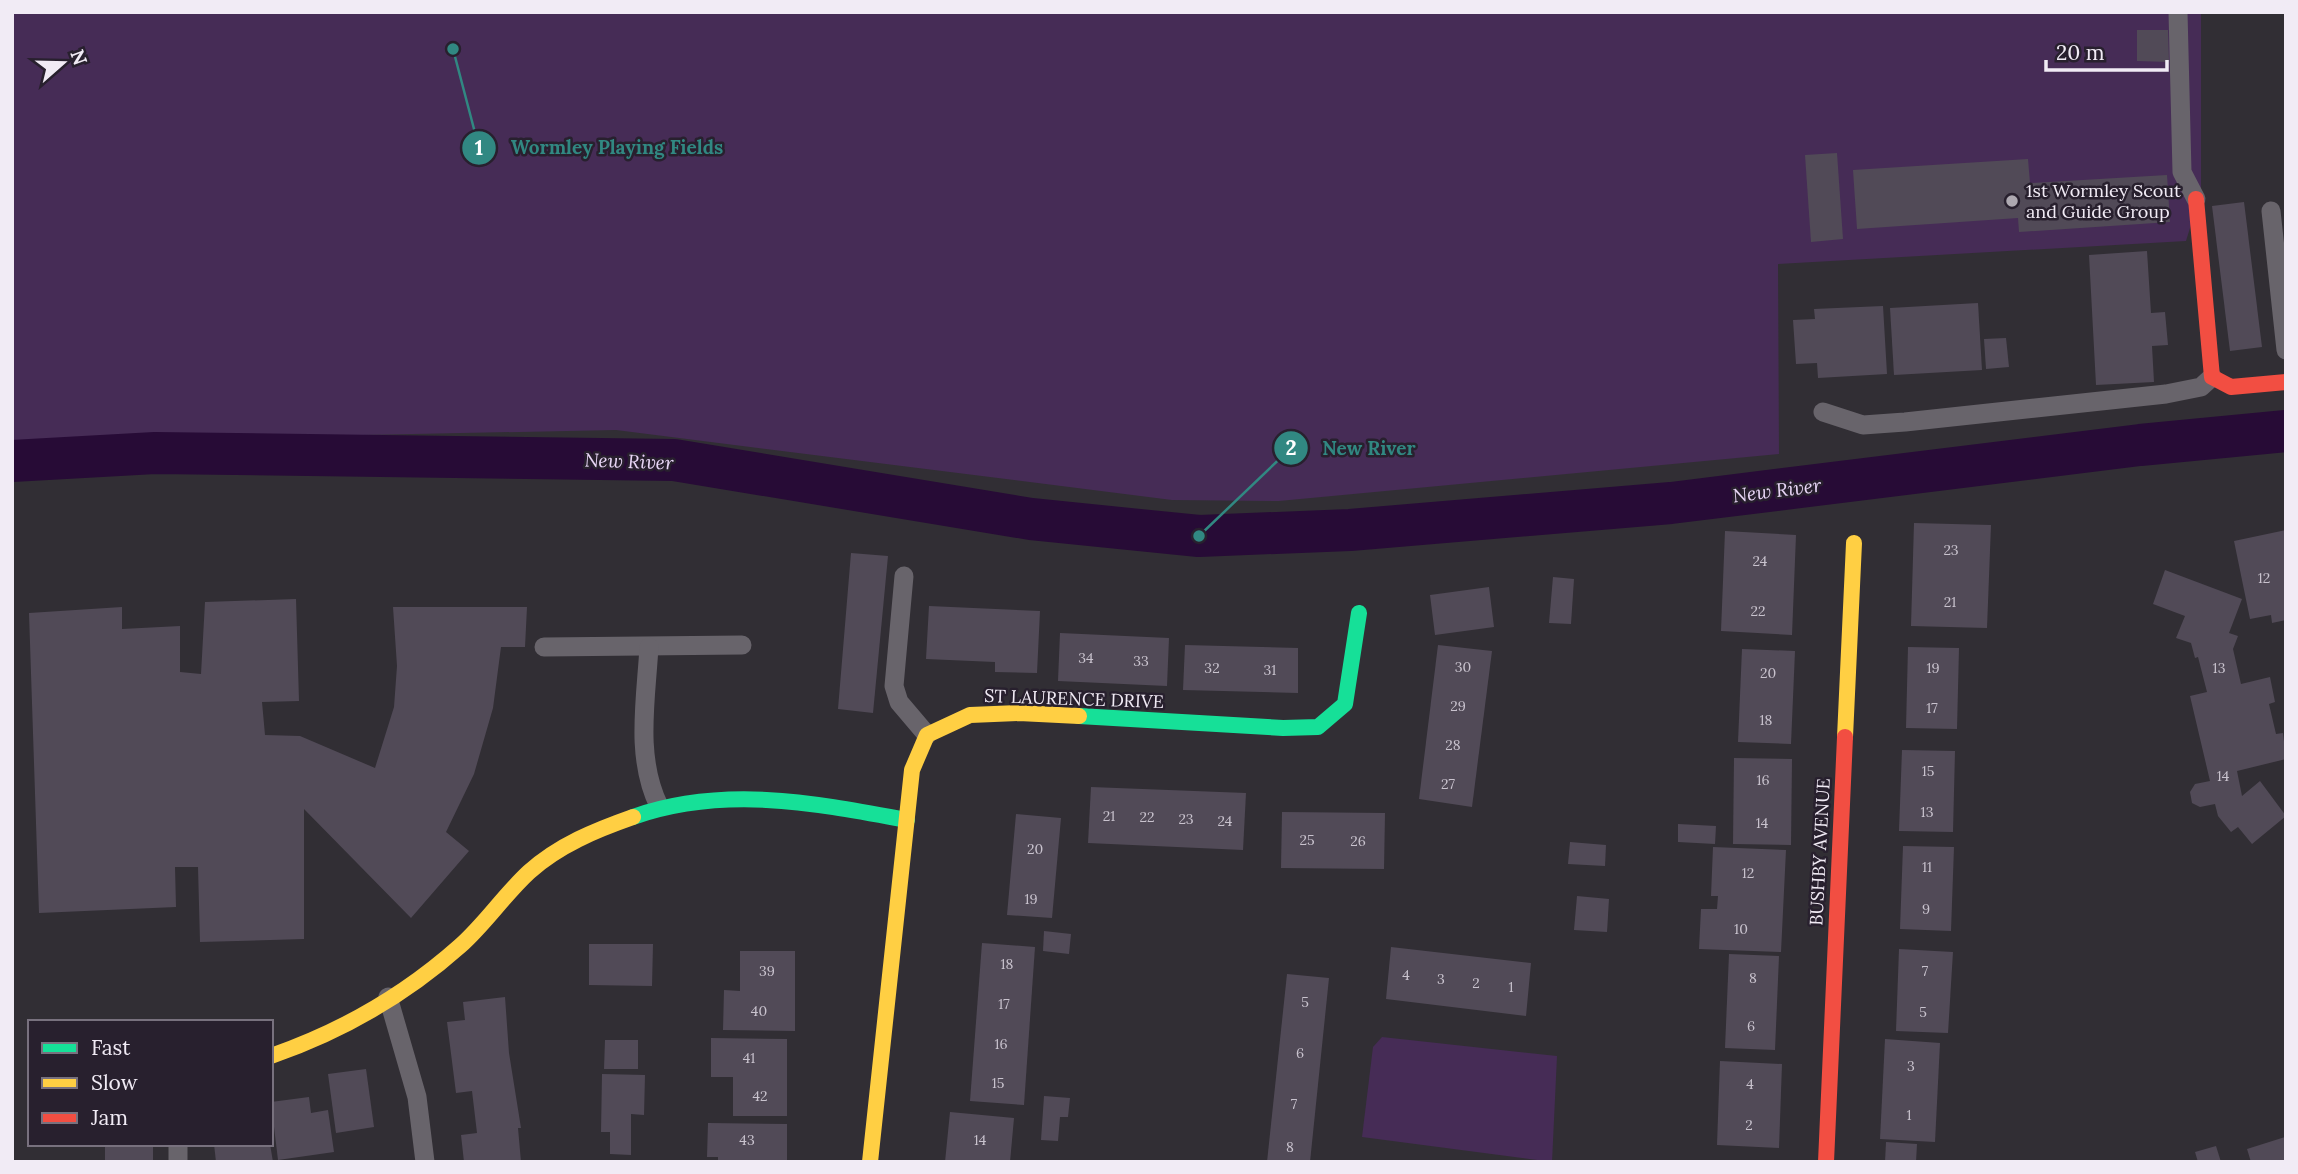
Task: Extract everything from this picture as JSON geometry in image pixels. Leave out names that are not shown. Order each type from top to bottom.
[{"type":"street","points":[[2196,199],[2212,377],[2231,387],[2286,382]]},
{"type":"street","name":"BUSHBY AVENUE","points":[[1826,1162],[1854,543]]},
{"type":"street","name":"ST LAURENCE DRIVE","points":[[927,734],[970,715],[1019,713],[1283,728],[1318,727],[1345,704],[1359,613]]},
{"type":"street","points":[[870,1162],[912,771],[927,734]]},
{"type":"street","points":[[273,1055],[347,1022],[388,997],[460,946],[518,883],[554,853],[583,837],[659,806],[740,797],[780,798],[907,820]]},
{"type":"lane","points":[[2178,12],[2182,172],[2196,199]]},
{"type":"lane","points":[[2271,211],[2286,350]]},
{"type":"lane","points":[[1823,412],[1863,425],[1905,422],[2165,394],[2201,387],[2212,377]]},
{"type":"lane","points":[[904,576],[894,686],[900,702],[927,734]]},
{"type":"lane","points":[[544,648],[742,645]]},
{"type":"lane","points":[[649,647],[644,759],[651,789],[659,806]]},
{"type":"lane","points":[[388,997],[417,1097],[425,1162]]},
{"type":"shaded area","points":[[12,12],[2201,12],[2201,192],[2186,241],[1778,264],[1779,454],[1279,501],[1172,500],[616,430],[12,442]]},
{"type":"shaded area","points":[[1382,1037],[1557,1056],[1552,1162],[1362,1137],[1373,1047]]},
{"type":"building","points":[[2137,30],[2168,30],[2169,62],[2137,61]]},
{"type":"building","points":[[1837,153],[1843,239],[1811,242],[1805,155]]},
{"type":"building","name":"1st Wormley Scout and Guide Group","points":[[2028,159],[2030,183],[2167,175],[2170,222],[2019,232],[2018,218],[1857,229],[1853,170]]},
{"type":"building","points":[[2244,202],[2262,347],[2230,351],[2212,206]]},
{"type":"building","points":[[2147,251],[2151,313],[2165,312],[2168,345],[2152,346],[2154,382],[2096,385],[2089,255]]},
{"type":"building","points":[[1978,303],[1982,370],[1894,375],[1890,308]]},
{"type":"building","points":[[1883,306],[1887,374],[1818,378],[1817,363],[1796,364],[1793,320],[1815,319],[1814,309]]},
{"type":"building","points":[[2006,338],[2009,367],[1986,369],[1984,339]]},
{"type":"building","points":[[1914,523],[1991,525],[1987,628],[1911,626]]},
{"type":"building","points":[[2286,530],[2286,620],[2272,623],[2271,615],[2250,619],[2234,541]]},
{"type":"building","points":[[1725,531],[1796,535],[1792,635],[1721,631]]},
{"type":"building","points":[[851,553],[888,556],[873,713],[838,709]]},
{"type":"building","points":[[2165,570],[2242,599],[2229,633],[2238,636],[2233,649],[2241,684],[2270,677],[2275,702],[2269,704],[2276,734],[2283,733],[2286,759],[2237,771],[2242,796],[2260,781],[2286,816],[2252,844],[2238,827],[2231,832],[2218,816],[2215,804],[2200,807],[2192,803],[2190,792],[2195,784],[2210,781],[2190,696],[2207,692],[2198,657],[2195,658],[2191,643],[2176,638],[2185,616],[2153,604]]},
{"type":"building","points":[[1553,577],[1574,579],[1571,624],[1549,623]]},
{"type":"building","points":[[1489,587],[1494,627],[1435,635],[1430,595]]},
{"type":"building","points":[[296,599],[299,701],[262,702],[265,735],[300,736],[375,768],[394,707],[397,666],[393,607],[527,607],[525,647],[501,647],[493,708],[474,774],[446,832],[469,851],[411,918],[304,809],[304,939],[200,942],[198,867],[175,867],[176,907],[39,913],[29,613],[122,607],[122,629],[180,626],[180,672],[201,674],[205,602]]},
{"type":"building","points":[[929,606],[1040,611],[1037,673],[995,672],[995,662],[926,659]]},
{"type":"building","points":[[1060,633],[1169,638],[1167,686],[1058,681]]},
{"type":"building","points":[[1185,645],[1298,648],[1298,693],[1183,690]]},
{"type":"building","points":[[1438,645],[1492,651],[1472,807],[1419,799]]},
{"type":"building","points":[[1908,647],[1959,648],[1957,729],[1906,728]]},
{"type":"building","points":[[1742,649],[1795,651],[1791,744],[1738,742]]},
{"type":"building","points":[[1902,750],[1955,751],[1953,832],[1899,831]]},
{"type":"building","points":[[1734,758],[1792,759],[1791,845],[1733,844]]},
{"type":"building","points":[[1091,787],[1246,793],[1243,850],[1088,843]]},
{"type":"building","points":[[1282,812],[1385,813],[1384,869],[1281,868]]},
{"type":"building","points":[[1016,814],[1061,818],[1052,918],[1007,915]]},
{"type":"building","points":[[1678,824],[1716,826],[1715,844],[1678,842]]},
{"type":"building","points":[[1570,842],[1606,845],[1605,866],[1568,864]]},
{"type":"building","points":[[1903,846],[1954,847],[1951,931],[1900,929]]},
{"type":"building","points":[[1713,847],[1786,850],[1781,952],[1699,949],[1701,909],[1717,909],[1718,896],[1711,896]]},
{"type":"building","points":[[1577,896],[1609,899],[1607,932],[1574,930]]},
{"type":"building","points":[[1044,931],[1071,934],[1069,954],[1043,951]]},
{"type":"building","points":[[982,943],[1035,947],[1024,1105],[970,1101]]},
{"type":"building","points":[[589,944],[653,944],[652,986],[589,985]]},
{"type":"building","points":[[1391,947],[1531,963],[1526,1016],[1386,999]]},
{"type":"building","points":[[1899,949],[1953,952],[1948,1033],[1896,1031]]},
{"type":"building","points":[[740,951],[795,951],[795,1031],[723,1030],[724,990],[740,991]]},
{"type":"building","points":[[1729,954],[1779,956],[1775,1050],[1725,1048]]},
{"type":"building","points":[[1287,974],[1329,978],[1310,1162],[1267,1162]]},
{"type":"building","points":[[505,997],[509,1053],[521,1128],[518,1128],[521,1162],[464,1162],[461,1135],[477,1133],[472,1091],[456,1093],[447,1022],[465,1020],[463,1002]]},
{"type":"building","points":[[711,1038],[787,1039],[787,1116],[733,1116],[733,1077],[711,1077]]},
{"type":"building","points":[[1885,1039],[1940,1043],[1935,1142],[1880,1139]]},
{"type":"building","points":[[605,1040],[638,1040],[638,1069],[604,1069]]},
{"type":"building","points":[[1720,1061],[1782,1064],[1779,1148],[1717,1145]]},
{"type":"building","points":[[366,1069],[374,1127],[336,1133],[328,1074]]},
{"type":"building","points":[[602,1074],[645,1075],[644,1115],[631,1114],[631,1155],[610,1154],[610,1132],[601,1132]]},
{"type":"building","points":[[1044,1096],[1070,1098],[1068,1117],[1060,1117],[1058,1141],[1041,1140]]},
{"type":"building","points":[[309,1097],[311,1113],[328,1110],[334,1152],[278,1160],[273,1102]]},
{"type":"building","points":[[950,1112],[1014,1118],[1010,1162],[945,1162]]},
{"type":"building","points":[[708,1123],[787,1124],[787,1162],[718,1162],[718,1157],[707,1157]]},
{"type":"building","points":[[2285,1137],[2286,1162],[2251,1162],[2247,1149]]},
{"type":"building","points":[[1886,1142],[1917,1144],[1916,1162],[1885,1162]]},
{"type":"building","points":[[105,1146],[153,1146],[153,1162],[105,1162]]},
{"type":"building","points":[[214,1146],[270,1146],[273,1162],[216,1162]]},
{"type":"building","points":[[2216,1146],[2221,1162],[2198,1162],[2195,1152]]},
{"type":"waterway","name":"New River","points":[[12,461],[155,453],[674,460],[1031,519],[1199,536],[1350,530],[1671,503],[2140,445],[2286,431]]},
{"type":"traffic: fast","points":[[1079,716],[1283,728],[1318,727],[1345,704],[1359,613]]},
{"type":"traffic: fast","points":[[633,817],[667,807],[735,799],[804,803],[907,820]]},
{"type":"traffic: slow","points":[[1845,737],[1854,543]]},
{"type":"traffic: slow","points":[[870,1162],[912,770],[927,735],[970,715],[1019,713],[1079,716]]},
{"type":"traffic: slow","points":[[273,1055],[347,1024],[394,996],[460,946],[541,862],[578,839],[633,817]]},
{"type":"traffic: jam","points":[[2196,199],[2212,377],[2231,387],[2286,382]]},
{"type":"traffic: jam","points":[[1826,1162],[1845,737]]},
{"type":"place","name":"Wormley Playing Fields","points":[[453,49]]},
{"type":"place","name":"1st Wormley Scout and Guide Group","points":[[2012,201]]},
{"type":"place","name":"New River","points":[[1199,536]]}]
